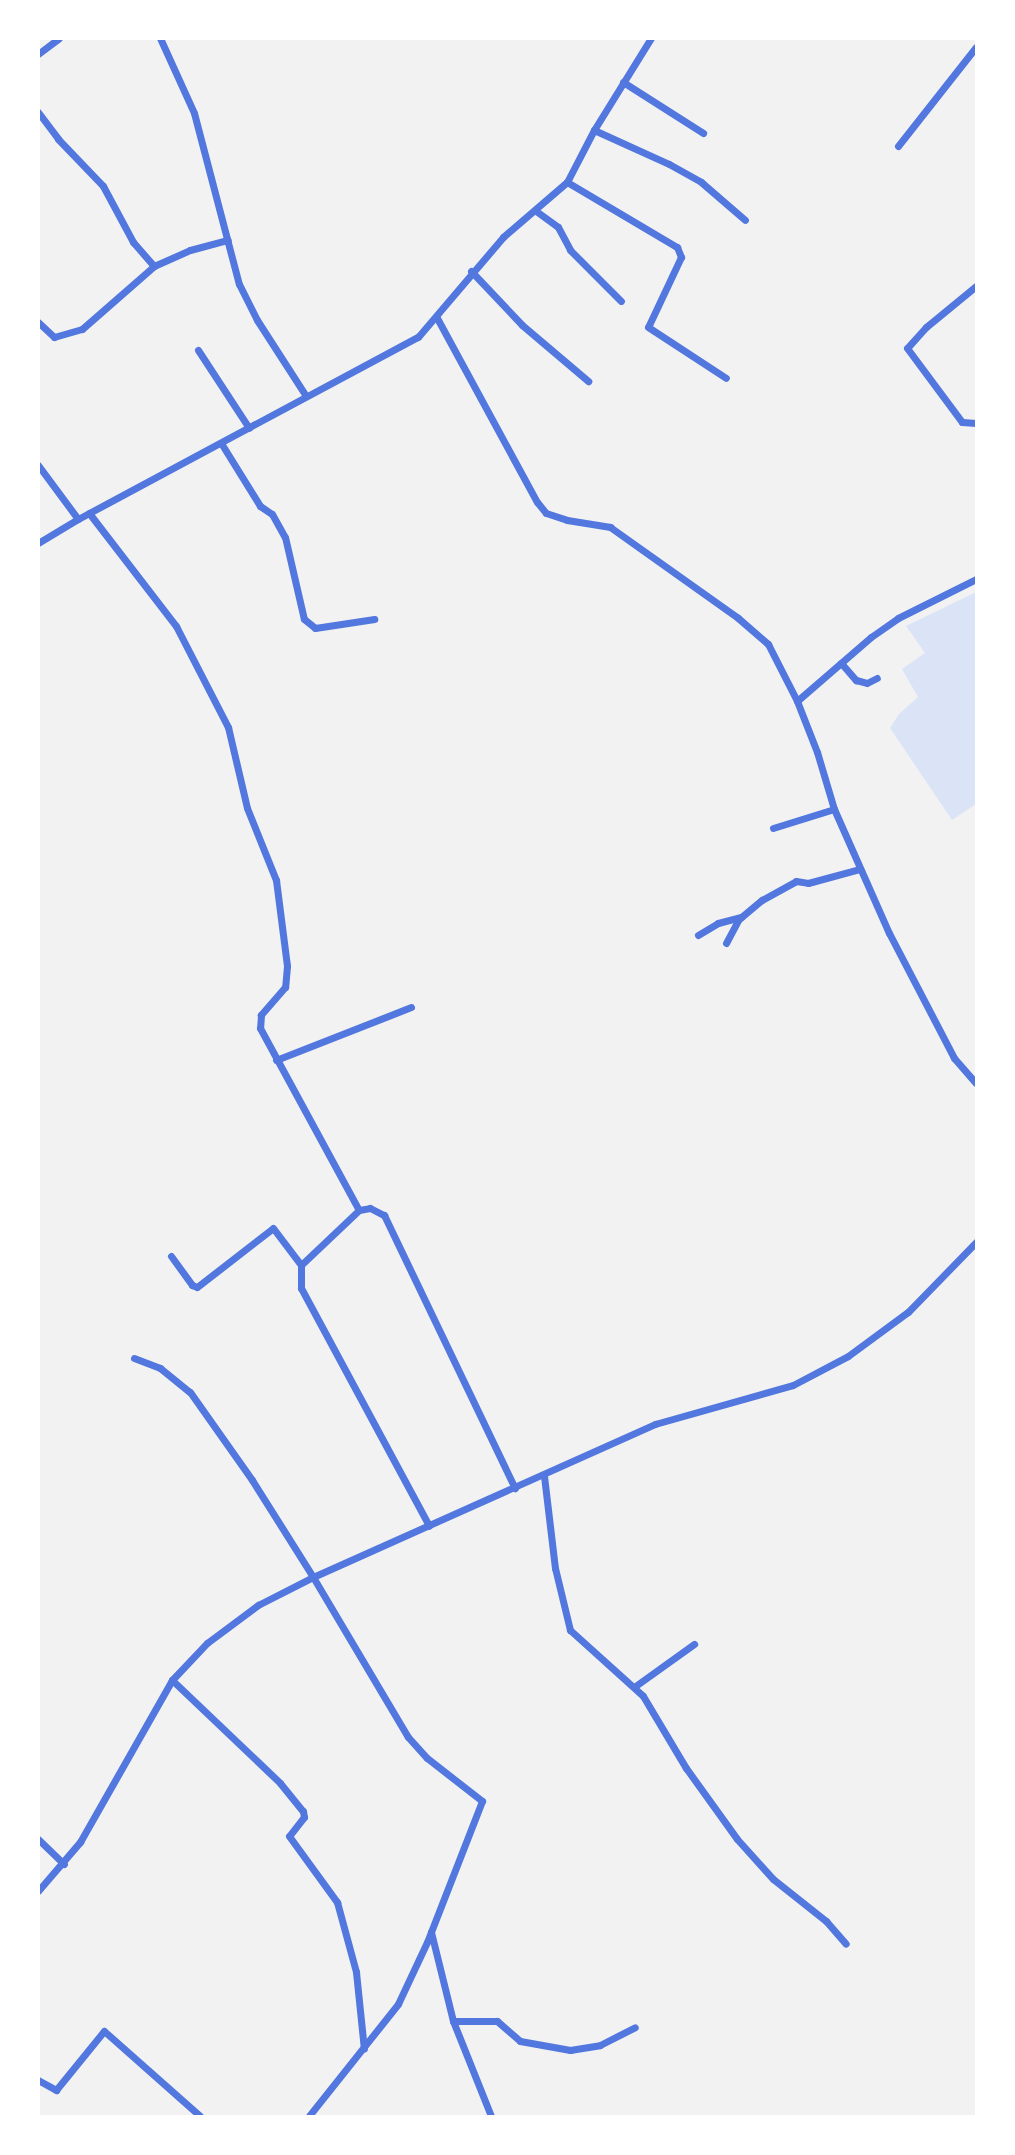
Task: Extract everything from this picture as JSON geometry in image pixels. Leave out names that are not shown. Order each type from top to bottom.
[{"type":"street","points":[[38,54],[59,38]]},
{"type":"street","points":[[160,38],[194,113],[239,284],[257,320],[306,396]]},
{"type":"street","points":[[38,543],[306,396],[382,359],[418,337],[437,318],[471,271],[503,237],[567,183],[594,130],[651,38]]},
{"type":"street","points":[[898,146],[976,47]]},
{"type":"street","points":[[622,82],[703,133]]},
{"type":"street","points":[[38,112],[58,139],[103,186],[133,242],[155,266]]},
{"type":"street","points":[[594,130],[669,164],[701,182],[745,220]]},
{"type":"street","points":[[567,183],[677,247],[681,257],[648,327],[726,377]]},
{"type":"street","points":[[536,211],[558,228],[569,250],[621,301]]},
{"type":"street","points":[[38,322],[54,337],[82,329],[155,266],[190,250],[228,240]]},
{"type":"street","points":[[471,271],[522,325],[588,381]]},
{"type":"street","points":[[976,286],[926,327],[907,348],[962,422],[976,423]]},
{"type":"street","points":[[437,318],[537,502],[546,513],[610,527],[753,629],[768,645],[797,702],[817,752],[834,809],[860,869],[948,1048],[976,1083]]},
{"type":"street","points":[[198,350],[248,428]]},
{"type":"street","points":[[221,443],[260,506],[272,514],[285,537],[304,618],[316,628],[374,620]]},
{"type":"street","points":[[38,465],[78,519]]},
{"type":"street","points":[[89,513],[176,626],[228,727],[247,808],[276,880],[286,967],[285,987],[261,1015],[260,1028],[359,1210]]},
{"type":"street","points":[[797,702],[898,618],[976,579]]},
{"type":"street","points":[[841,663],[856,680],[867,683],[877,678]]},
{"type":"street","points":[[773,828],[834,809]]},
{"type":"street","points":[[726,943],[742,917],[762,900],[796,881],[808,883],[860,869]]},
{"type":"street","points":[[698,935],[718,923],[742,917]]},
{"type":"street","points":[[276,1060],[411,1007]]},
{"type":"street","points":[[301,1265],[359,1210],[370,1208],[384,1215],[515,1488]]},
{"type":"street","points":[[171,1256],[192,1285],[197,1287],[274,1228],[301,1265],[302,1288],[429,1526]]},
{"type":"street","points":[[38,1891],[64,1864],[80,1842],[172,1680],[207,1643],[258,1605],[313,1577],[544,1476],[655,1424],[793,1385],[848,1356],[908,1312],[976,1242]]},
{"type":"street","points":[[134,1359],[160,1368],[190,1392],[252,1480],[408,1737],[427,1758],[482,1801],[431,1931],[398,2004],[309,2116]]},
{"type":"street","points":[[544,1476],[557,1580],[570,1630],[634,1686],[737,1839],[773,1879],[826,1921],[846,1944]]},
{"type":"street","points":[[634,1686],[694,1644]]},
{"type":"street","points":[[172,1680],[280,1783],[303,1811],[304,1817],[289,1836],[337,1902],[356,1972],[364,2049]]},
{"type":"street","points":[[38,1839],[64,1864]]},
{"type":"street","points":[[431,1931],[453,2021],[491,2116]]},
{"type":"street","points":[[453,2021],[497,2021],[520,2041],[570,2050],[600,2045],[635,2027]]},
{"type":"street","points":[[38,2080],[56,2090],[104,2031],[200,2116]]},
{"type":"shaded area","points":[[976,592],[976,804],[952,820],[890,728],[899,714],[918,697],[902,669],[925,653],[906,626]]}]
